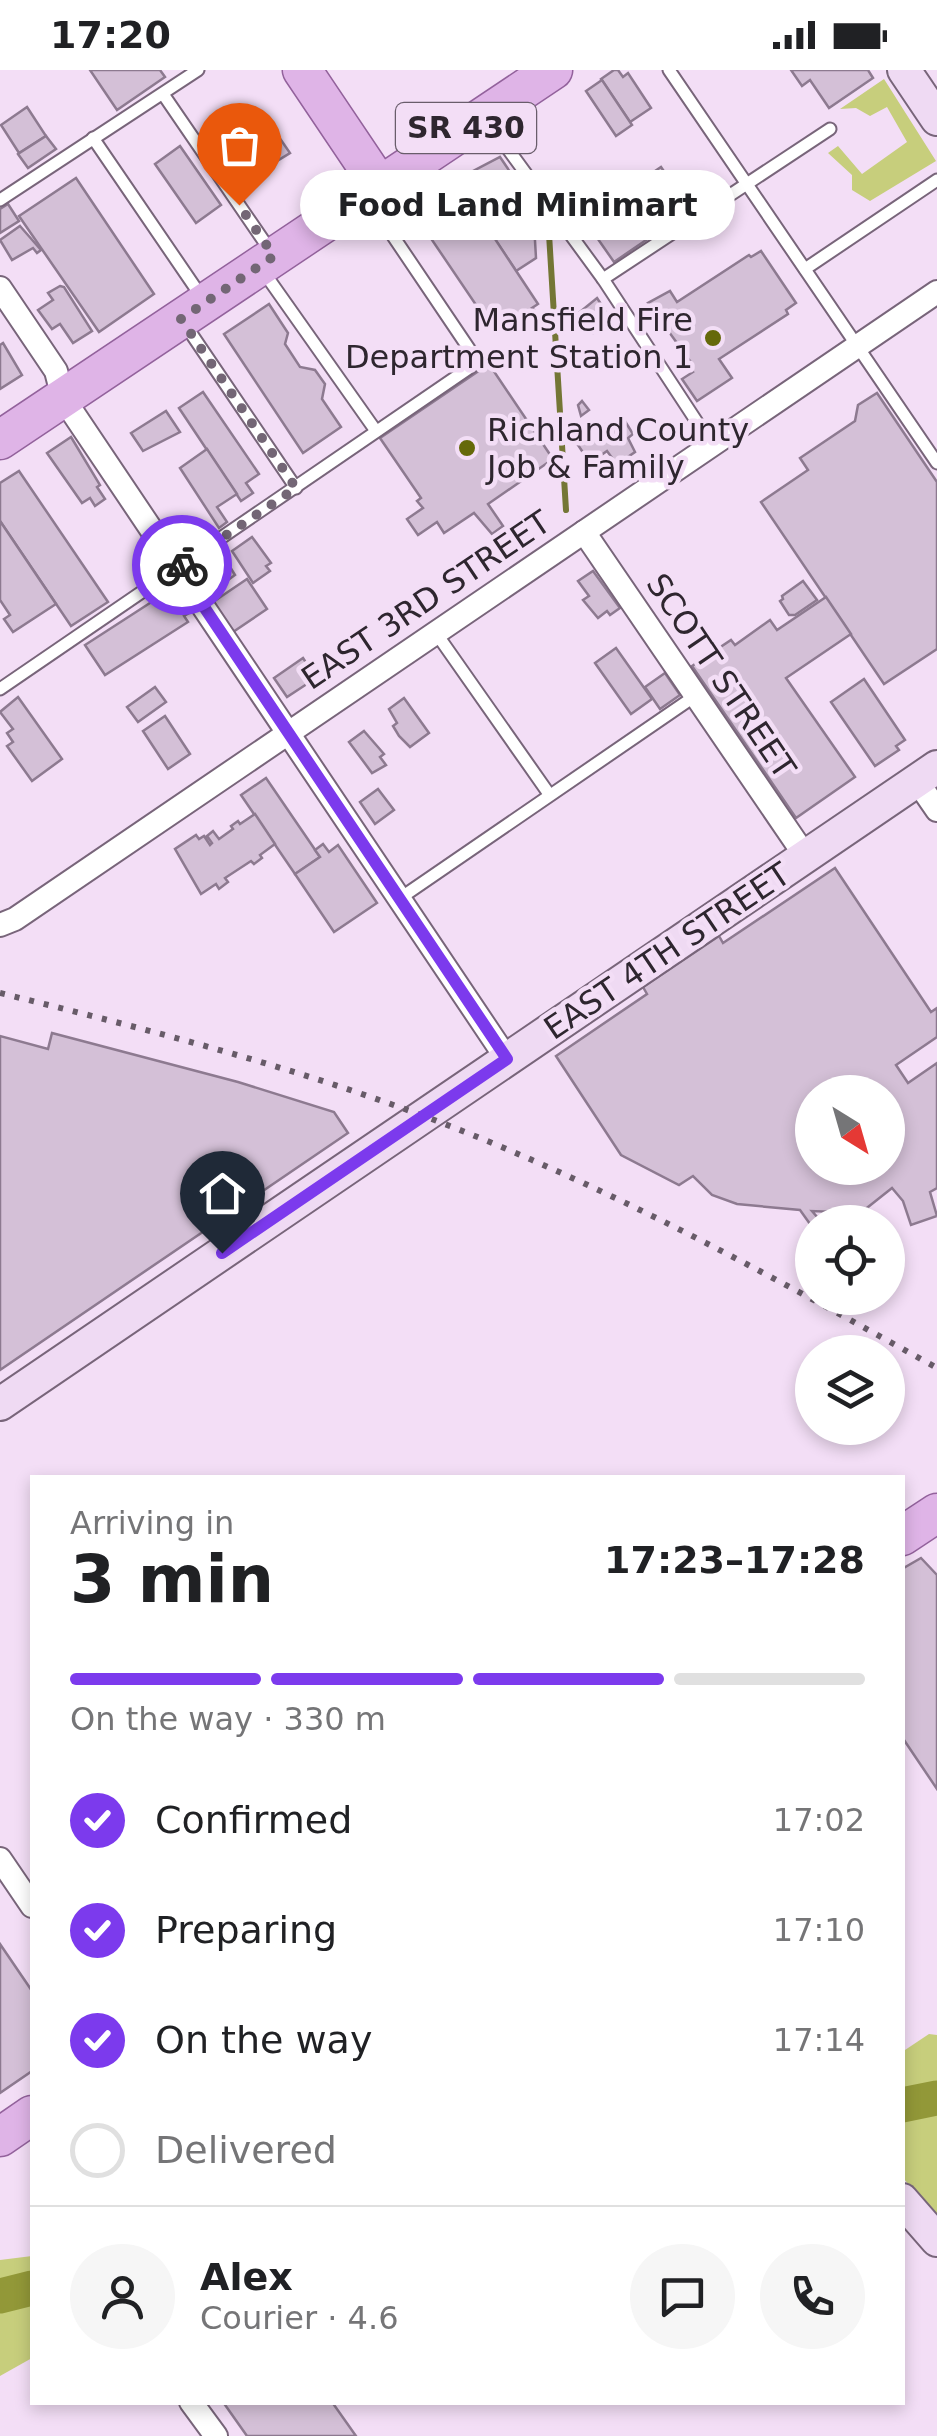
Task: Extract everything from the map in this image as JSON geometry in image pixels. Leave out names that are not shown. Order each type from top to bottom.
[{"type":"main road","points":[[0,440],[372,191],[302,70]]},
{"type":"main road","name":"SR 430","points":[[372,191],[553,70]]},
{"type":"main road","points":[[908,72],[937,119]]},
{"type":"main road","name":"EAST 4TH STREET","points":[[0,1404],[927,774]]},
{"type":"main road","points":[[0,2137],[30,2116]]},
{"type":"main road","points":[[905,2203],[937,2240]]},
{"type":"street","points":[[0,288],[56,371],[63,398],[507,1059]]},
{"type":"street","name":"EAST 3RD STREET","points":[[0,925],[937,292]]},
{"type":"street","name":"SCOTT STREET","points":[[584,532],[806,856]]},
{"type":"street","points":[[927,774],[937,810]]},
{"type":"street","points":[[0,1858],[30,1903]]},
{"type":"street","points":[[193,2405],[216,2436]]},
{"type":"lane","points":[[0,200],[198,70]]},
{"type":"lane","points":[[668,70],[937,463]]},
{"type":"lane","points":[[163,94],[376,431]]},
{"type":"lane","points":[[484,116],[603,279],[712,445]]},
{"type":"lane","points":[[603,279],[830,129]]},
{"type":"lane","points":[[93,138],[296,488]]},
{"type":"lane","points":[[805,269],[937,180]]},
{"type":"lane","points":[[0,689],[478,362],[372,191]]},
{"type":"lane","points":[[436,633],[549,794]]},
{"type":"lane","points":[[399,898],[694,696]]},
{"type":"green space","points":[[884,79],[936,161],[870,201],[852,190],[852,175],[828,153],[838,146],[862,174],[907,142],[887,107],[870,116],[856,108],[840,109]]},
{"type":"green space","points":[[929,2034],[937,2035],[937,2217],[905,2180],[905,2050]]},
{"type":"green space","points":[[30,2256],[30,2359],[0,2376],[0,2260]]},
{"type":"building","points":[[90,70],[160,70],[165,77],[117,110]]},
{"type":"building","points":[[614,70],[623,77],[628,73],[651,108],[630,122],[601,79]]},
{"type":"building","points":[[791,70],[868,70],[873,78],[829,108],[810,80],[802,86]]},
{"type":"building","points":[[602,80],[632,125],[616,136],[586,91]]},
{"type":"building","points":[[27,107],[46,136],[19,153],[1,125]]},
{"type":"building","points":[[248,116],[269,147],[281,140],[290,153],[249,178],[220,135]]},
{"type":"building","points":[[46,136],[56,149],[28,168],[18,154]]},
{"type":"building","points":[[180,146],[221,205],[196,223],[155,164]]},
{"type":"building","points":[[500,157],[533,206],[536,258],[516,271],[456,180]]},
{"type":"building","points":[[661,167],[690,210],[614,262],[584,219]]},
{"type":"building","points":[[450,177],[456,180],[538,304],[532,308],[535,311],[495,333],[426,231],[421,233],[404,208]]},
{"type":"building","points":[[76,178],[154,294],[99,332],[19,216]]},
{"type":"building","points":[[8,204],[19,221],[0,233],[0,209]]},
{"type":"building","points":[[20,226],[41,250],[37,253],[33,248],[12,260],[0,240]]},
{"type":"building","name":"Mansfield Fire Department Station 1","points":[[761,251],[796,303],[786,310],[788,314],[719,359],[732,378],[697,401],[682,379],[693,372],[687,363],[690,361],[648,303],[670,291],[677,302]]},
{"type":"building","points":[[60,286],[92,331],[73,343],[60,324],[52,329],[38,310],[53,300],[48,293]]},
{"type":"building","points":[[597,298],[610,318],[593,333],[587,325],[583,328],[575,316]]},
{"type":"building","points":[[269,304],[288,333],[285,344],[300,367],[315,370],[325,384],[322,399],[341,427],[303,453],[224,334]]},
{"type":"building","points":[[3,343],[22,375],[0,389],[0,345]]},
{"type":"building","name":"Richland County Job & Family","points":[[489,364],[553,459],[488,504],[503,526],[492,534],[474,513],[444,533],[437,522],[418,535],[407,519],[423,508],[417,501],[421,498],[380,438]]},
{"type":"building","points":[[203,392],[259,474],[246,483],[253,493],[241,501],[179,408]]},
{"type":"building","points":[[877,393],[937,482],[937,649],[884,684],[761,502],[808,470],[800,458],[855,421],[858,405]]},
{"type":"building","points":[[582,401],[589,410],[581,416],[578,405]]},
{"type":"building","points":[[166,411],[180,432],[143,451],[131,433]]},
{"type":"building","points":[[623,418],[633,434],[628,438],[635,452],[619,463],[607,451],[590,463],[578,445],[606,424],[609,428]]},
{"type":"building","points":[[71,437],[105,499],[95,506],[90,498],[82,503],[47,453]]},
{"type":"building","points":[[207,449],[237,494],[217,507],[227,522],[219,528],[180,468]]},
{"type":"building","points":[[19,471],[108,602],[71,626],[0,521],[0,483]]},
{"type":"building","points":[[0,521],[56,604],[13,632],[4,619],[10,615],[0,600]]},
{"type":"building","points":[[252,537],[271,563],[266,566],[270,571],[253,583],[232,551]]},
{"type":"building","points":[[217,555],[221,561],[225,559],[235,575],[217,588],[213,582],[208,585],[196,569]]},
{"type":"building","points":[[593,571],[620,608],[598,618],[583,600],[589,596],[578,581]]},
{"type":"building","points":[[247,579],[267,609],[233,632],[213,602]]},
{"type":"building","points":[[803,581],[817,600],[789,615],[780,601],[782,596]]},
{"type":"building","points":[[167,592],[170,597],[175,593],[189,613],[184,616],[188,622],[105,675],[85,645]]},
{"type":"building","points":[[826,597],[851,634],[786,678],[855,777],[796,818],[692,666],[731,640],[735,645],[770,620],[777,630]]},
{"type":"building","points":[[616,648],[652,699],[631,714],[595,663]]},
{"type":"building","points":[[303,658],[316,678],[287,697],[274,678]]},
{"type":"building","points":[[665,673],[680,695],[660,709],[645,687]]},
{"type":"building","points":[[864,679],[905,740],[896,746],[899,750],[875,766],[831,702]]},
{"type":"building","points":[[155,687],[166,702],[138,722],[127,707]]},
{"type":"building","points":[[18,697],[62,759],[32,781],[7,746],[13,742],[7,733],[13,729],[0,712]]},
{"type":"building","points":[[404,698],[429,733],[410,747],[393,726],[397,723],[389,709]]},
{"type":"building","points":[[165,716],[190,754],[168,769],[143,731]]},
{"type":"building","points":[[364,731],[384,754],[380,757],[386,765],[372,773],[349,742]]},
{"type":"building","points":[[266,778],[320,857],[295,874],[241,795]]},
{"type":"building","points":[[378,789],[394,810],[375,824],[360,802]]},
{"type":"building","points":[[255,814],[275,844],[254,864],[251,861],[225,878],[228,882],[219,889],[216,884],[201,894],[175,849],[196,835],[199,839],[204,836],[210,845],[207,836],[213,831],[219,839],[238,821],[240,824]]},
{"type":"building","points":[[323,844],[329,852],[338,845],[377,903],[334,932],[295,874],[320,857],[315,850]]},
{"type":"building","points":[[835,868],[931,1012],[937,1008],[937,1037],[896,1065],[903,1075],[795,1075],[795,1185],[905,1185],[905,1078],[908,1083],[937,1063],[937,1188],[930,1192],[937,1216],[911,1225],[903,1201],[892,1188],[871,1205],[795,1205],[795,1210],[737,1204],[712,1195],[693,1176],[679,1185],[621,1155],[556,1056],[647,994],[643,987],[719,936],[723,943]]},
{"type":"building","points":[[52,1033],[334,1112],[348,1133],[0,1370],[0,1036],[48,1049]]},
{"type":"building","points":[[921,1558],[937,1575],[937,1789],[905,1741],[905,1567]]},
{"type":"building","points":[[0,1944],[30,1988],[30,2072],[0,2093]]},
{"type":"building","points":[[225,2405],[334,2405],[356,2436],[247,2436]]},
{"type":"waterway","points":[[549,234],[566,510]]},
{"type":"waterway","points":[[905,2104],[937,2098]]},
{"type":"waterway","points":[[0,2296],[30,2288]]},
{"type":"railway","points":[[0,993],[265,1063],[488,1141],[684,1232],[937,1368]]},
{"type":"way so far","points":[[182,565],[296,488],[181,319],[274,256],[239,205]]},
{"type":"place","name":"Food Land Minimart","points":[[239,205]]},
{"type":"place","name":"Mansfield Fire Department Station 1","points":[[713,338]]},
{"type":"place","name":"Richland County Job & Family","points":[[467,448]]},
{"type":"route","points":[[182,565],[178,568],[507,1059],[222,1253]]}]
